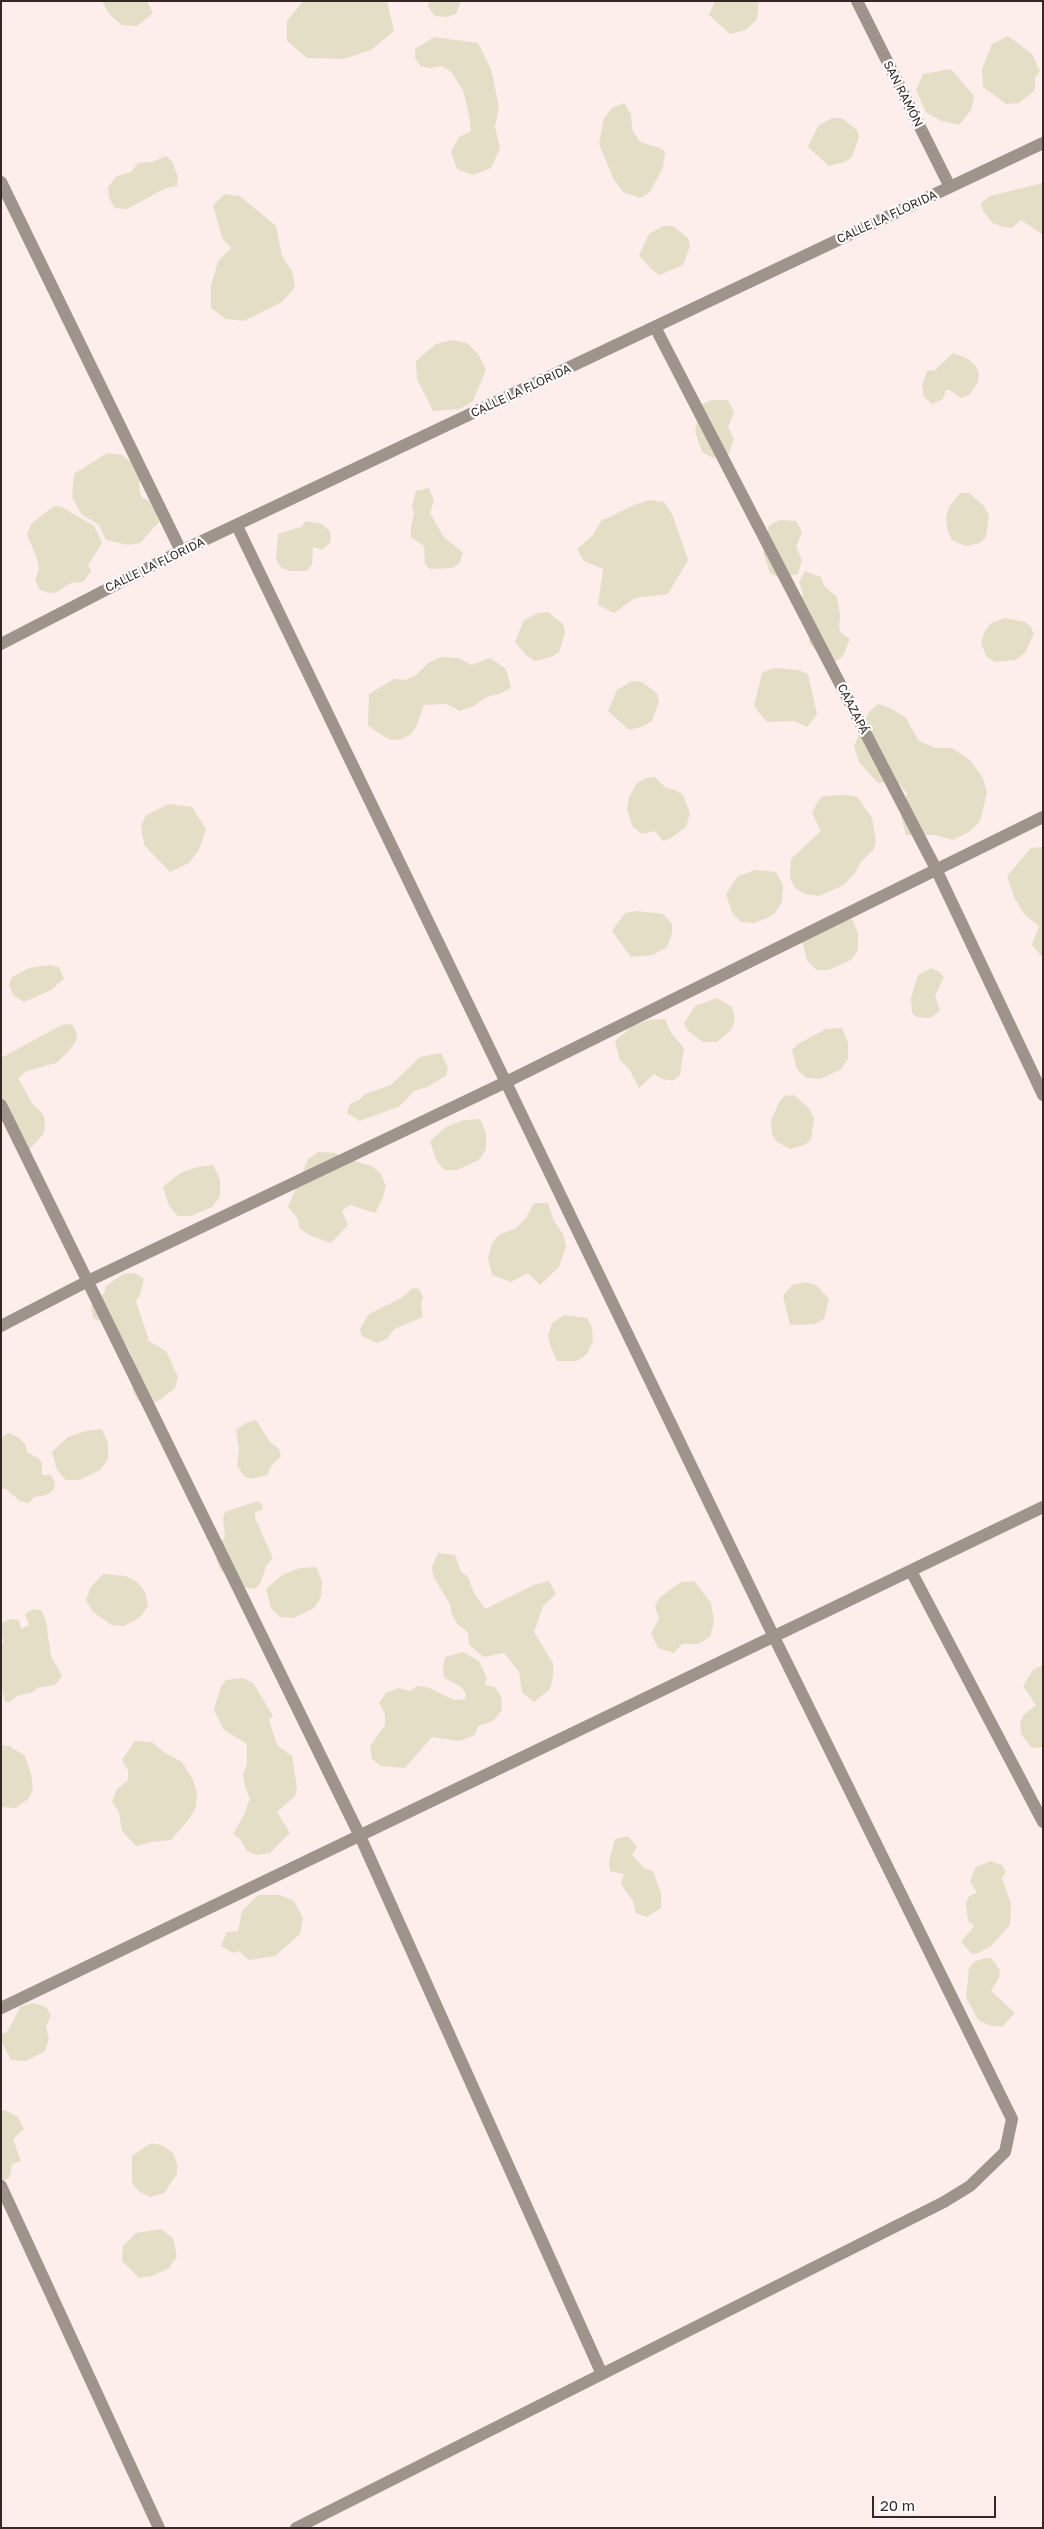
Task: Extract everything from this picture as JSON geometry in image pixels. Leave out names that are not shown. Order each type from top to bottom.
[{"type":"street","name":"SAN RAMÓN","points":[[857,1],[950,187]]},
{"type":"street","name":"CALLE LA FLORIDA","points":[[1,644],[181,550],[237,526],[1043,143]]},
{"type":"street","points":[[1,182],[181,550]]},
{"type":"street","name":"CAAZAPÁ","points":[[655,327],[936,870],[1043,1095]]},
{"type":"street","points":[[237,526],[774,1637],[1012,2120],[1005,2152],[970,2186],[944,2202],[601,2372],[296,2528]]},
{"type":"street","points":[[1,1326],[88,1281],[506,1082],[1043,817]]},
{"type":"street","points":[[1,1105],[360,1836],[601,2372]]},
{"type":"street","points":[[1,2008],[1043,1508]]},
{"type":"street","points":[[911,1571],[1043,1822]]},
{"type":"street","points":[[1,2186],[159,2528]]},
{"type":"shaded area","points":[[86,1],[147,1],[153,13],[137,26],[122,25],[110,15],[102,2]]},
{"type":"shaded area","points":[[303,1],[387,1],[394,31],[371,50],[343,59],[307,58],[287,41],[287,21]]},
{"type":"shaded area","points":[[429,1],[461,1],[456,14],[447,17],[435,16],[428,7]]},
{"type":"shaded area","points":[[715,1],[759,1],[757,19],[746,30],[730,34],[709,15]]},
{"type":"shaded area","points":[[1008,36],[1032,54],[1040,71],[1035,78],[1035,90],[1019,103],[1006,104],[983,87],[982,69],[992,44]]},
{"type":"shaded area","points":[[434,37],[478,43],[491,69],[499,107],[495,127],[500,148],[491,168],[473,175],[457,169],[451,152],[459,137],[471,131],[463,90],[451,72],[442,66],[430,68],[421,66],[415,58],[415,49]]},
{"type":"shaded area","points":[[951,69],[974,96],[971,110],[959,125],[941,121],[926,112],[916,90],[923,74]]},
{"type":"shaded area","points":[[624,103],[631,114],[632,129],[640,142],[660,148],[665,152],[663,167],[650,192],[640,198],[623,192],[613,178],[599,144],[604,118],[612,108]]},
{"type":"shaded area","points":[[832,118],[842,118],[857,130],[859,137],[852,157],[845,162],[829,166],[808,147],[818,126]]},
{"type":"shaded area","points":[[166,156],[172,161],[178,177],[177,186],[166,188],[127,209],[115,208],[109,198],[108,187],[117,176],[131,172],[138,163],[152,162]]},
{"type":"shaded area","points":[[1043,183],[1043,235],[1021,220],[1012,228],[993,223],[983,211],[981,203],[990,196]]},
{"type":"shaded area","points":[[225,194],[240,196],[276,226],[282,256],[292,271],[295,287],[282,302],[244,321],[226,319],[211,308],[211,286],[218,261],[231,248],[222,238],[213,205]]},
{"type":"shaded area","points":[[663,226],[673,226],[688,238],[690,246],[683,265],[660,275],[651,269],[639,255],[649,234]]},
{"type":"shaded area","points":[[452,340],[467,343],[478,354],[486,370],[473,401],[460,409],[433,411],[417,379],[416,361],[436,344]]},
{"type":"shaded area","points":[[953,353],[968,359],[975,365],[979,373],[978,382],[969,395],[961,398],[950,390],[946,390],[943,399],[932,404],[924,397],[922,386],[927,371],[935,370]]},
{"type":"shaded area","points":[[712,400],[728,400],[734,412],[728,427],[734,439],[729,453],[713,458],[702,452],[695,432],[700,405]]},
{"type":"shaded area","points":[[107,453],[122,455],[132,463],[141,474],[139,485],[141,497],[149,501],[155,509],[159,522],[140,543],[128,545],[106,540],[99,525],[81,514],[72,497],[74,474]]},
{"type":"shaded area","points":[[429,488],[434,501],[430,513],[443,536],[463,553],[459,564],[452,568],[430,569],[425,564],[424,546],[411,537],[414,514],[412,506],[416,491]]},
{"type":"shaded area","points":[[960,493],[969,493],[984,506],[989,515],[986,537],[980,543],[965,546],[952,540],[948,532],[946,517],[949,507]]},
{"type":"shaded area","points":[[650,500],[664,502],[672,514],[688,560],[668,594],[635,598],[614,613],[598,605],[603,569],[584,561],[577,549],[592,536],[601,521],[636,504]]},
{"type":"shaded area","points":[[54,506],[62,507],[94,526],[102,543],[88,565],[91,571],[83,582],[71,583],[57,592],[49,593],[40,590],[35,580],[39,569],[27,534],[32,523]]},
{"type":"shaded area","points":[[780,520],[796,521],[802,532],[796,547],[802,560],[798,574],[780,578],[770,573],[763,552],[769,525]]},
{"type":"shaded area","points":[[306,521],[322,524],[330,531],[331,542],[322,550],[313,547],[312,565],[306,571],[289,571],[281,567],[276,560],[278,534],[301,527]]},
{"type":"shaded area","points":[[805,571],[821,577],[824,586],[837,597],[840,615],[839,628],[841,633],[850,639],[843,656],[836,661],[822,656],[809,643],[809,630],[800,609],[803,594],[799,582]]},
{"type":"shaded area","points":[[548,612],[563,624],[565,632],[559,652],[551,657],[535,661],[526,655],[515,642],[524,620],[538,613]]},
{"type":"shaded area","points":[[1005,618],[1025,622],[1031,627],[1034,634],[1025,653],[1016,660],[995,662],[987,657],[981,644],[984,633],[991,623]]},
{"type":"shaded area","points":[[441,657],[459,658],[472,665],[490,658],[506,669],[511,688],[499,694],[486,697],[474,706],[460,711],[447,704],[424,705],[416,727],[411,734],[402,739],[390,740],[368,726],[369,694],[394,679],[405,680],[416,675],[428,663]]},
{"type":"shaded area","points":[[773,668],[799,670],[808,674],[817,714],[807,727],[794,721],[767,722],[754,706],[762,673]]},
{"type":"shaded area","points":[[632,681],[642,682],[657,693],[659,701],[652,721],[644,726],[629,730],[608,711],[617,690]]},
{"type":"shaded area","points":[[878,704],[890,708],[906,718],[918,740],[935,748],[952,748],[970,760],[983,778],[987,793],[980,821],[969,832],[953,840],[935,835],[906,835],[901,817],[907,793],[897,782],[878,783],[859,762],[854,746],[869,712]]},
{"type":"shaded area","points":[[655,777],[666,788],[676,790],[683,795],[690,813],[686,827],[671,838],[663,841],[655,831],[642,834],[633,827],[627,810],[629,797],[637,783],[646,778]]},
{"type":"shaded area","points":[[847,795],[857,797],[872,818],[876,841],[874,849],[860,863],[855,873],[844,885],[819,896],[805,894],[795,888],[790,878],[791,859],[821,831],[812,813],[818,801],[823,796]]},
{"type":"shaded area","points":[[169,804],[192,807],[206,829],[199,850],[189,863],[170,872],[144,845],[141,826],[146,815]]},
{"type":"shaded area","points":[[1043,847],[1043,958],[1032,945],[1039,926],[1025,915],[1015,899],[1007,876],[1031,848]]},
{"type":"shaded area","points":[[755,870],[776,872],[783,885],[782,902],[775,913],[765,919],[754,923],[741,922],[732,913],[726,894],[738,876]]},
{"type":"shaded area","points":[[637,911],[663,914],[672,924],[672,934],[667,947],[653,955],[631,957],[612,931],[625,913]]},
{"type":"shaded area","points":[[852,919],[858,933],[858,950],[851,960],[829,970],[816,970],[807,960],[802,941],[836,920]]},
{"type":"shaded area","points":[[50,965],[59,967],[64,979],[51,990],[24,1002],[13,995],[9,985],[12,977],[29,968]]},
{"type":"shaded area","points":[[931,968],[944,977],[935,996],[940,1011],[930,1018],[917,1017],[912,1013],[911,998],[918,975]]},
{"type":"shaded area","points":[[717,998],[732,1007],[735,1020],[731,1030],[717,1042],[703,1042],[688,1031],[684,1023],[695,1006]]},
{"type":"shaded area","points":[[665,1019],[671,1033],[684,1048],[680,1075],[673,1081],[662,1079],[654,1074],[639,1088],[629,1069],[620,1060],[615,1041],[631,1027],[649,1020]]},
{"type":"shaded area","points":[[72,1024],[76,1031],[77,1039],[68,1052],[56,1063],[27,1071],[18,1078],[32,1103],[43,1114],[45,1122],[44,1133],[29,1150],[12,1143],[15,1121],[7,1102],[1,1105],[1,1058],[62,1025]]},
{"type":"shaded area","points":[[842,1028],[848,1042],[848,1059],[840,1070],[820,1079],[806,1078],[797,1069],[792,1050],[798,1044],[826,1029]]},
{"type":"shaded area","points":[[441,1053],[448,1068],[446,1076],[427,1087],[414,1091],[400,1106],[360,1121],[347,1113],[350,1104],[359,1100],[365,1094],[391,1085],[420,1057]]},
{"type":"shaded area","points":[[794,1095],[809,1108],[814,1118],[811,1140],[804,1145],[790,1149],[777,1142],[772,1134],[771,1120],[784,1096]]},
{"type":"shaded area","points":[[480,1119],[486,1133],[486,1149],[479,1160],[457,1170],[444,1170],[436,1160],[430,1141],[446,1127],[464,1120]]},
{"type":"shaded area","points":[[318,1152],[336,1153],[343,1158],[372,1166],[381,1174],[386,1186],[382,1200],[375,1213],[350,1205],[342,1211],[348,1225],[331,1243],[309,1235],[299,1228],[298,1219],[288,1207],[308,1159]]},
{"type":"shaded area","points":[[213,1165],[220,1179],[220,1196],[212,1207],[191,1216],[178,1216],[169,1206],[163,1187],[180,1173],[198,1167]]},
{"type":"shaded area","points":[[534,1203],[548,1203],[554,1221],[563,1234],[566,1246],[559,1267],[540,1285],[528,1273],[511,1282],[492,1275],[488,1258],[492,1243],[500,1234],[515,1229],[526,1218]]},
{"type":"shaded area","points":[[134,1273],[144,1279],[140,1295],[136,1301],[149,1341],[166,1351],[178,1377],[175,1388],[160,1400],[151,1403],[138,1401],[133,1391],[131,1380],[134,1364],[130,1351],[114,1326],[93,1318],[91,1306],[105,1292],[105,1287],[123,1274]]},
{"type":"shaded area","points":[[806,1282],[816,1285],[829,1299],[824,1319],[815,1324],[790,1325],[783,1296],[792,1285]]},
{"type":"shaded area","points":[[413,1288],[419,1289],[423,1297],[421,1303],[423,1317],[394,1329],[387,1339],[377,1343],[362,1336],[360,1329],[369,1314],[401,1298]]},
{"type":"shaded area","points":[[564,1315],[587,1318],[592,1327],[593,1341],[587,1354],[577,1361],[557,1361],[551,1348],[548,1336],[552,1323]]},
{"type":"shaded area","points":[[256,1420],[270,1442],[279,1449],[281,1456],[272,1465],[267,1475],[252,1479],[245,1477],[237,1466],[239,1450],[236,1430],[246,1423]]},
{"type":"shaded area","points":[[102,1429],[108,1443],[108,1459],[100,1470],[79,1480],[66,1480],[57,1470],[52,1452],[68,1437],[86,1431]]},
{"type":"shaded area","points":[[8,1433],[18,1437],[25,1444],[27,1452],[38,1458],[42,1463],[42,1475],[51,1475],[55,1483],[54,1489],[47,1495],[34,1497],[29,1503],[20,1501],[6,1489],[1,1488],[1,1438]]},
{"type":"shaded area","points":[[258,1501],[263,1506],[262,1510],[255,1512],[255,1518],[273,1558],[266,1566],[261,1582],[255,1589],[244,1587],[228,1578],[220,1569],[216,1559],[222,1540],[225,1537],[223,1519],[225,1512]]},
{"type":"shaded area","points":[[438,1553],[455,1555],[461,1572],[468,1577],[474,1593],[485,1609],[534,1585],[549,1581],[556,1594],[543,1606],[534,1632],[553,1663],[553,1676],[550,1689],[534,1702],[522,1692],[519,1672],[504,1653],[484,1657],[469,1645],[468,1632],[458,1625],[452,1615],[450,1604],[433,1576],[432,1567]]},
{"type":"shaded area","points":[[316,1567],[322,1581],[321,1597],[314,1608],[294,1618],[280,1617],[271,1608],[266,1589],[282,1575],[300,1568]]},
{"type":"shaded area","points":[[103,1574],[126,1576],[137,1582],[145,1592],[148,1606],[139,1618],[124,1626],[111,1625],[93,1612],[86,1600],[90,1588]]},
{"type":"shaded area","points":[[694,1581],[711,1603],[714,1622],[710,1637],[698,1644],[682,1644],[674,1653],[658,1648],[651,1633],[659,1619],[655,1606],[660,1597],[681,1582]]},
{"type":"shaded area","points":[[34,1609],[42,1611],[46,1621],[51,1656],[62,1676],[55,1685],[37,1688],[33,1692],[17,1696],[10,1702],[5,1702],[1,1683],[1,1646],[4,1640],[1,1638],[1,1623],[11,1619],[19,1620],[21,1629],[29,1625],[25,1614]]},
{"type":"shaded area","points":[[463,1652],[479,1661],[487,1678],[485,1685],[495,1687],[501,1696],[502,1710],[493,1721],[478,1726],[475,1735],[459,1741],[432,1737],[405,1768],[381,1766],[372,1759],[370,1746],[385,1725],[385,1714],[379,1703],[386,1693],[399,1688],[410,1691],[417,1686],[427,1687],[454,1700],[465,1699],[466,1693],[460,1686],[444,1678],[443,1669],[445,1657]]},
{"type":"shaded area","points":[[1043,1665],[1043,1747],[1032,1748],[1021,1734],[1020,1724],[1023,1715],[1036,1705],[1023,1686],[1033,1670]]},
{"type":"shaded area","points":[[243,1678],[253,1683],[273,1716],[269,1720],[277,1745],[292,1756],[297,1788],[295,1796],[277,1812],[290,1833],[270,1853],[257,1855],[247,1851],[240,1839],[233,1834],[244,1815],[250,1798],[245,1787],[243,1774],[247,1765],[247,1744],[224,1730],[214,1710],[221,1686],[226,1680]]},
{"type":"shaded area","points":[[135,1741],[152,1742],[165,1753],[182,1762],[193,1780],[197,1793],[196,1807],[190,1818],[171,1840],[136,1846],[122,1831],[119,1812],[112,1802],[117,1789],[128,1780],[128,1770],[122,1760]]},
{"type":"shaded area","points":[[1,1745],[10,1746],[25,1756],[31,1774],[33,1789],[29,1798],[16,1808],[1,1807]]},
{"type":"shaded area","points":[[628,1836],[637,1847],[632,1855],[644,1868],[653,1871],[661,1893],[661,1908],[647,1917],[636,1913],[633,1901],[621,1884],[624,1874],[610,1871],[609,1861],[615,1839]]},
{"type":"shaded area","points":[[991,1861],[1002,1865],[1006,1872],[1002,1878],[1011,1904],[1010,1925],[991,1946],[972,1954],[961,1942],[974,1926],[968,1921],[966,1904],[969,1896],[977,1893],[970,1881],[976,1867]]},
{"type":"shaded area","points":[[258,1895],[280,1895],[294,1901],[303,1918],[300,1934],[275,1956],[249,1960],[239,1951],[233,1953],[221,1946],[227,1932],[238,1931],[242,1911]]},
{"type":"shaded area","points":[[984,1958],[991,1958],[1000,1970],[999,1978],[991,1991],[1015,2013],[1002,2027],[988,2025],[978,2020],[966,1997],[969,1968],[974,1962]]},
{"type":"shaded area","points":[[34,2003],[46,2007],[51,2015],[46,2027],[49,2038],[45,2051],[26,2061],[11,2060],[1,2041],[1,2034],[7,2032],[21,2006]]},
{"type":"shaded area","points":[[5,2110],[18,2117],[24,2129],[13,2139],[21,2161],[12,2164],[10,2177],[1,2182],[1,2111]]},
{"type":"shaded area","points":[[151,2143],[162,2145],[173,2153],[177,2164],[177,2174],[164,2193],[150,2197],[138,2191],[132,2182],[132,2156]]},
{"type":"shaded area","points":[[161,2229],[173,2238],[177,2257],[169,2268],[152,2276],[139,2278],[122,2261],[123,2246],[136,2233]]}]
